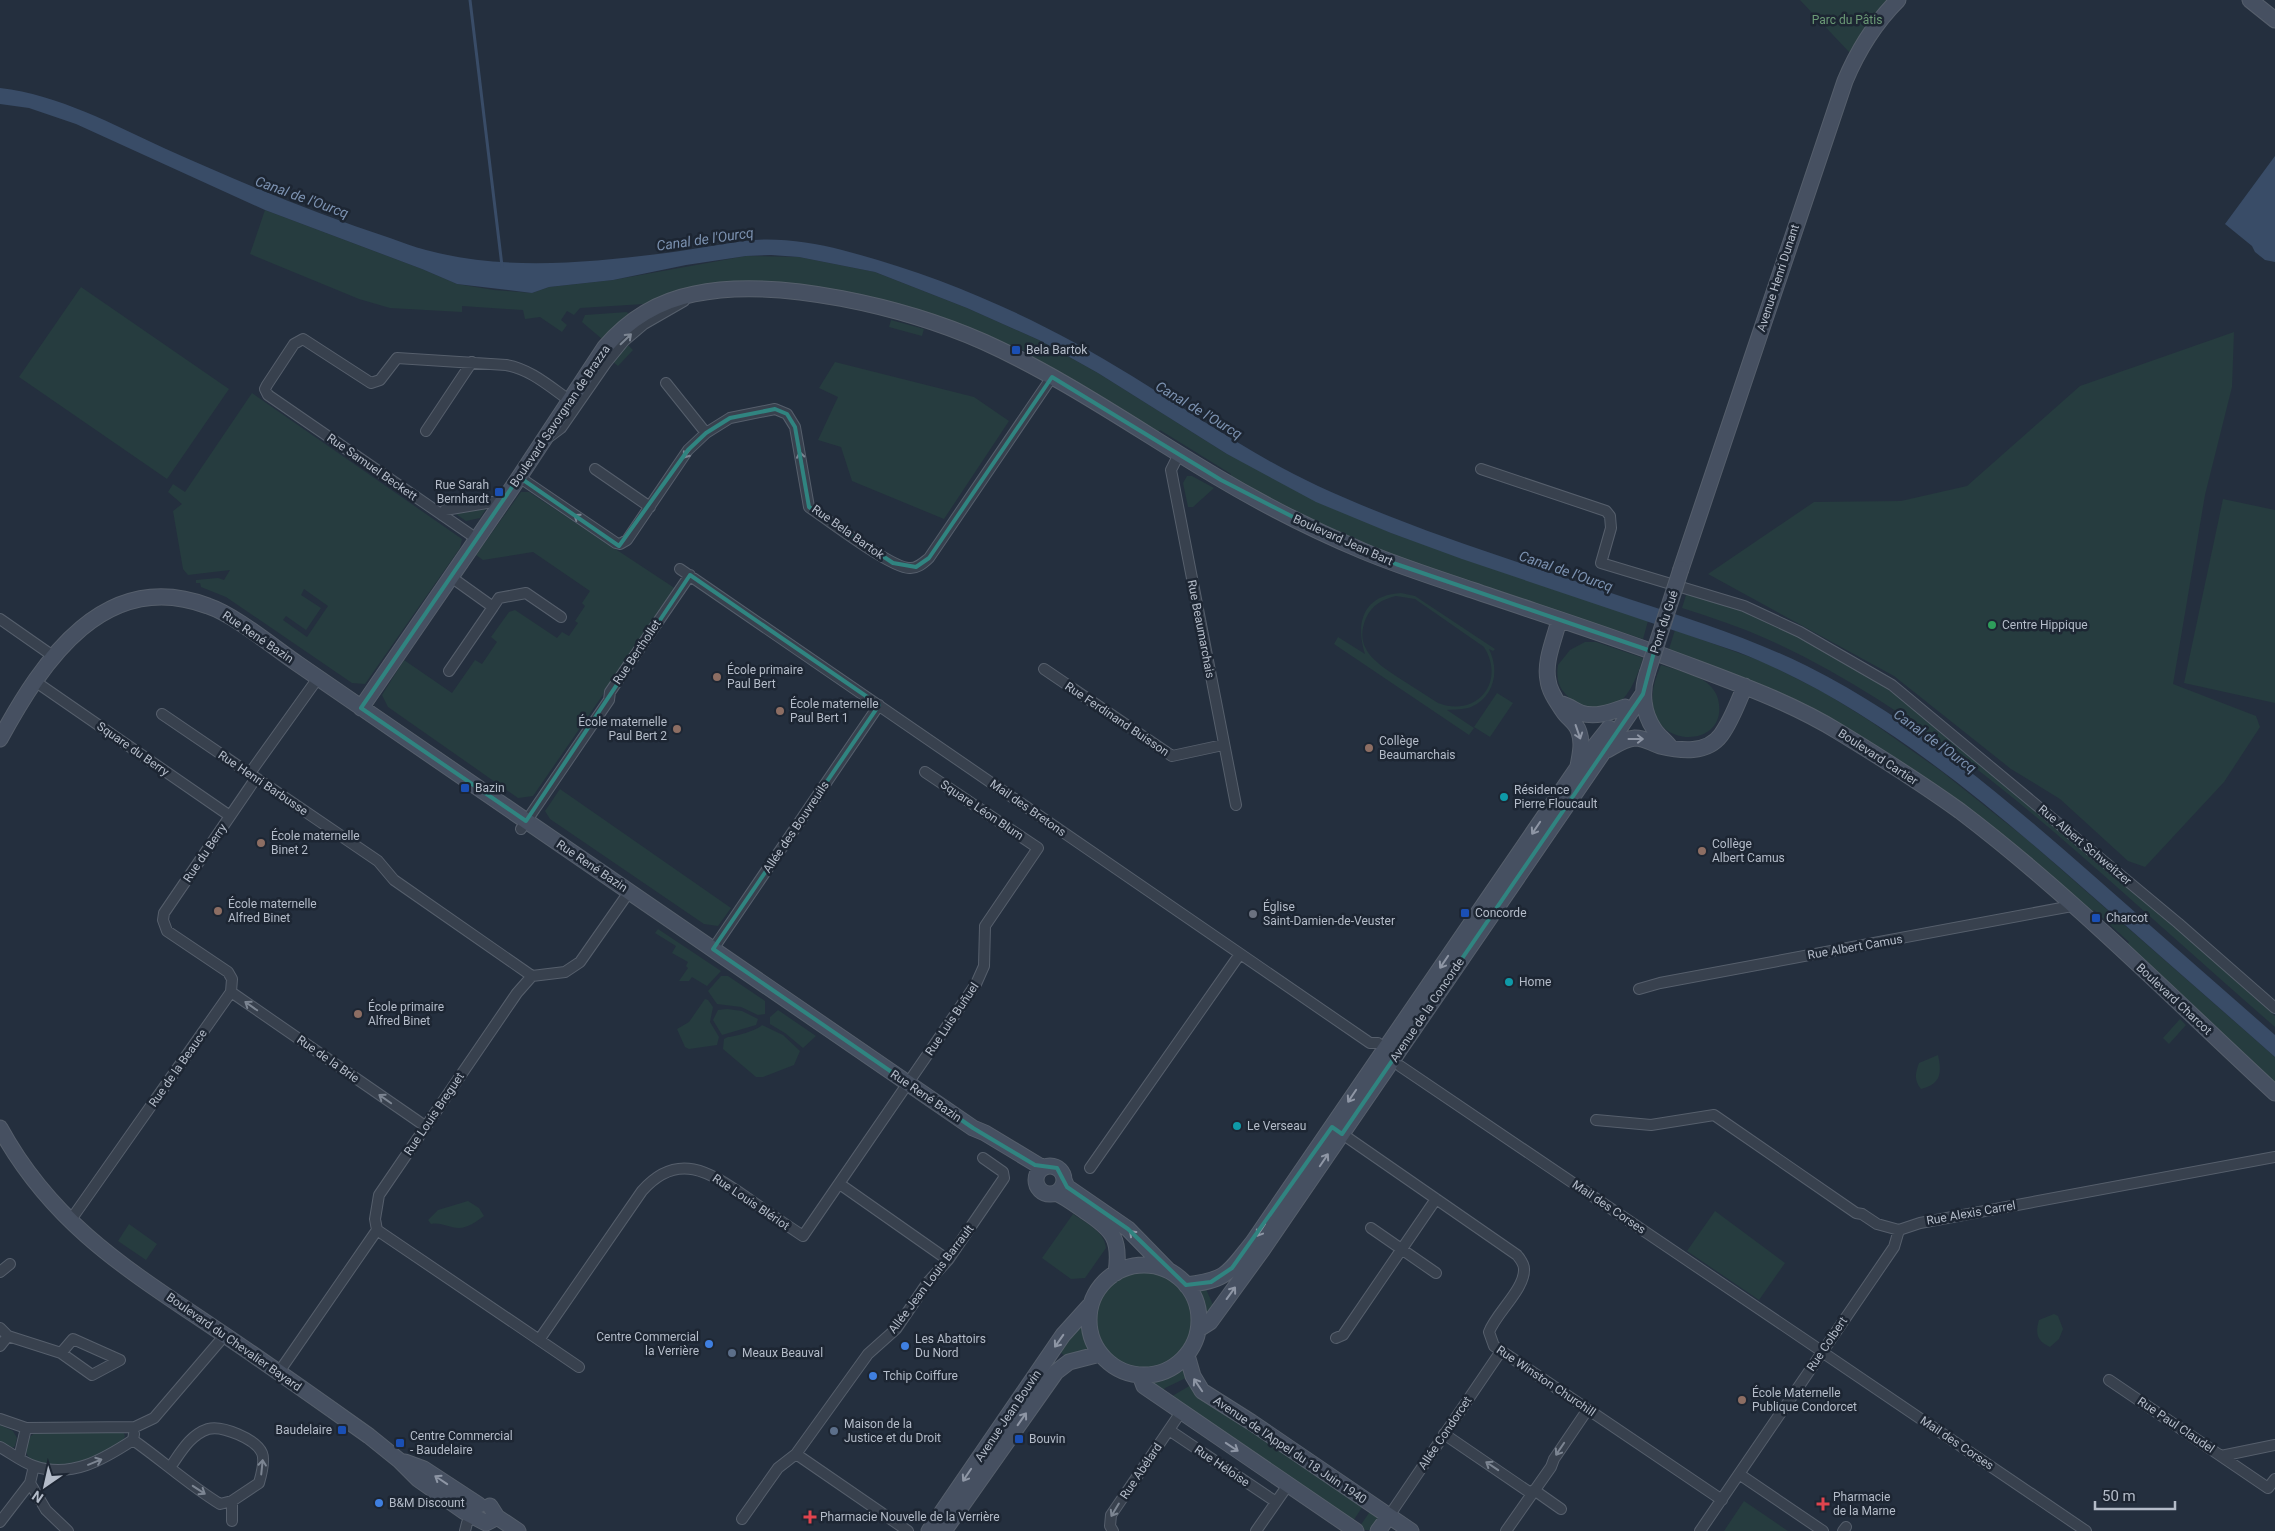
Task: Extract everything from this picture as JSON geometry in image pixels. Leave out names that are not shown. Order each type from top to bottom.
[{"type":"street","name":"Avenue Henri Dunant","points":[[1681,569],[1845,82],[1862,44],[1873,28],[1898,0]]},
{"type":"street","points":[[2250,0],[2275,20]]},
{"type":"street","name":"Boulevard Savorgnan de Brazza","points":[[361,708],[519,477],[605,347],[620,331],[656,307],[692,294],[710,291],[758,289],[809,294],[855,302],[911,316],[958,332],[1003,351],[1052,377]]},
{"type":"street","points":[[540,444],[562,428],[606,363],[624,341],[644,324],[680,304],[692,294]]},
{"type":"street","name":"Rue Samuel Beckett","points":[[472,362],[397,358],[380,380],[372,383],[303,339],[294,344],[265,389],[268,395],[477,539]]},
{"type":"street","points":[[426,431],[472,362],[518,367],[569,400]]},
{"type":"street","name":"Boulevard Jean Bart","points":[[1052,377],[1259,501],[1367,553],[1657,653]]},
{"type":"street","name":"Rue Bela Bartok","points":[[519,477],[616,543],[627,540],[688,450],[706,433],[730,418],[769,410],[782,410],[787,414],[795,427],[810,507],[893,564],[910,569],[929,558],[1052,377]]},
{"type":"street","points":[[666,383],[706,433]]},
{"type":"street","name":"Rue Beaumarchais","points":[[1178,454],[1171,470],[1236,805]]},
{"type":"street","points":[[595,469],[650,507]]},
{"type":"street","name":"Rue Albert Schweitzer","points":[[1481,469],[1606,511],[1610,516],[1611,528],[1601,563],[1744,606],[1800,632],[1892,685],[2178,923],[2275,1008]]},
{"type":"street","points":[[442,515],[445,510],[493,502],[499,506]]},
{"type":"street","name":"Mail des Bretons","points":[[680,568],[1370,1043],[1378,1043]]},
{"type":"street","name":"Pont du Gué","points":[[1644,684],[1681,569]]},
{"type":"street","name":"Rue Berthollet","points":[[524,825],[609,700],[610,692],[690,575]]},
{"type":"street","points":[[450,578],[493,607]]},
{"type":"street","points":[[449,671],[499,598],[526,592],[561,617]]},
{"type":"street","name":"Rue René Bazin","points":[[53,656],[83,625],[105,611],[130,600],[144,597],[172,597],[210,606],[318,678],[524,825],[630,892],[908,1084],[974,1128],[985,1133],[1039,1174]]},
{"type":"street","points":[[0,619],[53,656],[0,739]]},
{"type":"street","points":[[1559,620],[1547,668],[1549,687],[1564,712],[1574,722],[1580,734],[1581,749],[1578,767]]},
{"type":"street","name":"Boulevard Cartier","points":[[1657,653],[1745,686],[1801,711],[1833,728],[1915,781],[1993,837],[2072,906]]},
{"type":"street","name":"Rue Ferdinand Buisson","points":[[1044,669],[1172,756],[1223,745]]},
{"type":"street","name":"Rue du Berry","points":[[231,992],[232,979],[228,972],[167,931],[164,926],[164,913],[230,816],[253,776],[318,678]]},
{"type":"street","name":"Square du Berry","points":[[36,682],[230,816]]},
{"type":"street","points":[[1644,684],[1647,717],[1653,728],[1670,746]]},
{"type":"street","name":"Avenue de la Concorde","points":[[1199,1329],[1210,1322],[1263,1249],[1337,1130],[1578,767],[1644,684]]},
{"type":"street","name":"Avenue de la Concorde","points":[[1186,1285],[1211,1282],[1221,1278],[1232,1268],[1337,1130],[1604,752],[1644,684]]},
{"type":"street","points":[[1604,752],[1621,742],[1633,738],[1642,738],[1660,746],[1691,750],[1704,747],[1720,737],[1731,718],[1745,686]]},
{"type":"street","points":[[1558,702],[1583,714],[1591,715],[1602,714],[1625,707]]},
{"type":"street","name":"Allée des Bouvreuils","points":[[713,949],[879,705]]},
{"type":"street","name":"Rue Henri Barbusse","points":[[162,714],[378,861],[394,880],[532,976]]},
{"type":"street","name":"Square Léon Blum","points":[[926,772],[1038,848]]},
{"type":"street","name":"Rue Luis Buñuel","points":[[908,1084],[976,984],[984,966],[986,926],[1038,848]]},
{"type":"street","points":[[532,976],[565,972],[573,968],[586,954],[630,892]]},
{"type":"street","name":"Rue Albert Camus","points":[[1638,989],[1660,983],[2072,906]]},
{"type":"street","name":"Boulevard Charcot","points":[[2072,906],[2275,1093]]},
{"type":"street","points":[[1090,1168],[1240,954]]},
{"type":"street","name":"Rue Louis Breguet","points":[[378,1230],[375,1219],[379,1195],[517,993],[532,976]]},
{"type":"street","name":"Rue de la Brie","points":[[231,992],[425,1126]]},
{"type":"street","name":"Rue de la Beauce","points":[[70,1221],[231,992]]},
{"type":"street","name":"Mail des Corses","points":[[1400,1066],[1816,1348]]},
{"type":"street","name":"Rue Louis Blériot","points":[[539,1340],[642,1191],[653,1181],[680,1168],[703,1170],[803,1236],[908,1084]]},
{"type":"street","points":[[1596,1120],[1651,1125],[1714,1115],[1856,1213],[1886,1228],[1899,1230]]},
{"type":"street","name":"Boulevard du Chevalier Bayard","points":[[0,1128],[32,1179],[70,1221],[114,1259],[280,1372],[400,1461],[424,1469],[485,1520],[518,1531]]},
{"type":"street","name":"Rue Winston Churchill","points":[[1337,1130],[1517,1255],[1524,1269],[1520,1284],[1489,1332],[1494,1346],[1722,1500]]},
{"type":"street","name":"Rue Alexis Carrel","points":[[1899,1230],[1920,1223],[2275,1157]]},
{"type":"street","name":"Allée Jean Louis Barrault","points":[[742,1519],[778,1468],[796,1454],[868,1354],[896,1329],[928,1282],[948,1260],[1004,1178],[1003,1172],[982,1158]]},
{"type":"street","points":[[1060,1187],[1063,1176],[1057,1168],[1039,1174],[1037,1187],[1043,1193],[1060,1187],[1068,1187],[1128,1229],[1169,1271],[1186,1285],[1197,1306],[1199,1329],[1194,1344],[1187,1355],[1172,1368],[1156,1374],[1140,1375],[1125,1372],[1111,1364],[1100,1354],[1092,1338],[1089,1322],[1091,1304],[1097,1290],[1107,1279],[1129,1267],[1157,1266],[1169,1271]]},
{"type":"street","points":[[1060,1187],[1076,1205],[1109,1229],[1117,1245],[1116,1273]]},
{"type":"street","points":[[844,1188],[948,1260]]},
{"type":"street","points":[[1336,1338],[1344,1335],[1436,1199]]},
{"type":"street","points":[[1371,1228],[1436,1273]]},
{"type":"street","points":[[280,1372],[378,1230],[579,1368]]},
{"type":"street","name":"Rue Colbert","points":[[1700,1531],[1894,1247],[1899,1230]]},
{"type":"street","points":[[0,1272],[10,1264]]},
{"type":"street","name":"Avenue Jean Bouvin","points":[[929,1531],[1063,1335],[1091,1304]]},
{"type":"street","points":[[0,1328],[8,1336],[61,1353],[92,1375],[120,1360],[74,1338],[61,1353]]},
{"type":"street","points":[[0,1419],[26,1428],[135,1427],[154,1418],[226,1335]]},
{"type":"street","points":[[0,1346],[8,1336]]},
{"type":"street","name":"Allée Condorcet","points":[[1389,1516],[1501,1351]]},
{"type":"street","name":"Avenue Jean Bouvin","points":[[944,1531],[1056,1372],[1069,1362],[1100,1354]]},
{"type":"street","name":"Avenue de l'Appel du 18 Juin 1940","points":[[1187,1355],[1193,1376],[1202,1391],[1411,1531]]},
{"type":"street","name":"Mail des Corses","points":[[1828,1356],[2086,1531]]},
{"type":"street","points":[[1140,1375],[1144,1386],[1356,1531]]},
{"type":"street","name":"Rue Paul Claudel","points":[[2109,1380],[2221,1456],[2275,1445]]},
{"type":"street","points":[[1506,1531],[1588,1409]]},
{"type":"street","name":"Rue Abélard","points":[[1113,1531],[1110,1526],[1111,1515],[1181,1412]]},
{"type":"street","points":[[133,1440],[135,1427]]},
{"type":"street","points":[[19,1458],[26,1428]]},
{"type":"street","points":[[133,1440],[171,1466],[177,1474],[220,1504],[232,1502],[258,1483],[263,1458],[258,1448],[238,1433],[210,1428],[193,1437],[171,1466]]},
{"type":"street","name":"Rue Héloise","points":[[1168,1430],[1276,1502]]},
{"type":"street","points":[[1444,1434],[1561,1509]]},
{"type":"street","points":[[0,1447],[34,1466],[64,1469],[93,1464],[133,1440]]},
{"type":"street","points":[[796,1454],[908,1531]]},
{"type":"street","points":[[2221,1456],[2268,1488],[2275,1478]]},
{"type":"street","points":[[0,1522],[30,1483],[34,1466]]},
{"type":"street","points":[[1739,1474],[1823,1531]]},
{"type":"street","points":[[30,1483],[46,1510],[68,1531]]},
{"type":"street","points":[[1256,1531],[1288,1485]]},
{"type":"street","points":[[232,1502],[232,1521]]},
{"type":"street","points":[[1378,1531],[1389,1516]]},
{"type":"street","points":[[465,1531],[467,1523],[485,1520]]},
{"type":"highlighted area","points":[[1052,377],[1221,480],[1338,540],[1396,564],[1654,652],[1643,694],[1342,1134],[1332,1127],[1232,1268],[1211,1282],[1186,1285],[1128,1229],[1067,1187],[1057,1168],[1035,1165],[973,1128],[713,949],[879,705],[690,575],[526,821],[361,708],[519,477],[619,546],[688,450],[706,433],[730,418],[775,409],[787,414],[795,427],[809,507],[893,563],[916,567],[929,558]]},
{"type":"green space","name":"Parc du Pâtis","points":[[1800,0],[1890,0],[1872,18],[1850,53]]},
{"type":"green space","points":[[265,210],[457,284],[494,290],[532,293],[549,287],[613,280],[746,256],[799,257],[875,272],[967,308],[1039,340],[1098,373],[1227,454],[1391,533],[1648,621],[1643,639],[1471,584],[1344,536],[1275,503],[1230,477],[1231,474],[1160,430],[1157,435],[1081,388],[1082,385],[1027,352],[1014,347],[1013,350],[857,297],[673,292],[644,304],[580,308],[574,315],[567,311],[561,320],[567,325],[562,332],[540,317],[525,319],[523,310],[462,306],[462,312],[390,308],[359,299],[250,254]]},
{"type":"green space","points":[[81,287],[229,389],[167,479],[19,377]]},
{"type":"green space","points":[[627,312],[629,315],[602,339],[582,322],[585,315]]},
{"type":"green space","points":[[891,320],[924,329],[922,336],[889,327]]},
{"type":"green space","name":"Centre Hippique","points":[[2234,332],[2232,387],[2205,495],[2173,684],[2256,716],[2260,727],[2224,782],[2145,867],[2128,861],[2060,799],[2011,769],[1894,676],[1708,574],[1814,502],[1901,501],[1967,486],[2080,386]]},
{"type":"green space","points":[[628,345],[633,350],[618,366],[613,362]]},
{"type":"green space","points":[[835,362],[974,397],[1009,421],[944,519],[852,481],[841,447],[818,440],[838,397],[819,388]]},
{"type":"green space","points":[[252,393],[462,539],[460,548],[365,684],[352,683],[226,597],[201,587],[200,583],[196,583],[196,580],[218,578],[224,580],[230,570],[188,575],[183,569],[173,511],[182,504],[168,492],[173,484],[185,492]],"holes":[[[304,589],[328,606],[307,637],[283,620],[286,616],[306,630],[321,608],[301,595]]]},
{"type":"green space","points":[[1187,476],[1192,476],[1214,488],[1193,507],[1188,507],[1183,483]]},
{"type":"green space","points":[[521,492],[529,492],[676,589],[533,796],[518,798],[388,707],[382,695],[404,660],[452,693],[475,660],[482,664],[497,642],[491,637],[509,612],[515,610],[557,638],[562,632],[569,636],[578,623],[575,621],[585,606],[582,603],[590,591],[533,552],[483,560],[476,555]]},
{"type":"green space","points":[[2223,499],[2275,510],[2275,703],[2184,683]]},
{"type":"green space","points":[[488,506],[480,518],[466,521],[453,512]]},
{"type":"green space","points":[[1687,592],[1759,617],[1793,632],[1827,649],[1877,681],[1948,736],[2115,875],[2275,1016],[2275,1027],[2077,852],[1951,750],[1908,719],[1816,663],[1767,639],[1725,622],[1682,608]]},
{"type":"green space","points":[[1401,593],[1415,596],[1495,649],[1493,651],[1489,649],[1494,666],[1494,674],[1490,690],[1485,697],[1471,707],[1447,710],[1474,728],[1469,735],[1334,644],[1338,637],[1365,654],[1361,632],[1365,613],[1370,605],[1388,595]],"holes":[[[1396,596],[1415,599],[1484,647],[1490,660],[1492,673],[1484,694],[1475,701],[1465,706],[1438,703],[1383,667],[1369,654],[1363,638],[1363,629],[1368,613],[1382,601]]]},
{"type":"green space","points":[[1675,630],[1764,662],[1825,693],[1870,721],[1941,771],[2029,841],[2275,1057],[2275,1085],[2126,946],[2129,942],[2094,910],[2091,914],[2059,884],[1754,683],[1669,649]]},
{"type":"green space","points":[[1585,642],[1596,642],[1643,658],[1636,678],[1625,697],[1614,707],[1607,710],[1591,709],[1575,702],[1568,697],[1559,684],[1558,665],[1570,650]]},
{"type":"green space","points":[[1661,665],[1696,677],[1712,687],[1718,699],[1719,716],[1712,728],[1701,735],[1687,737],[1673,734],[1661,725],[1654,711],[1653,691]]},
{"type":"green space","points":[[1497,693],[1513,703],[1490,737],[1474,727]]},
{"type":"green space","points":[[560,789],[731,908],[718,926],[704,924],[550,819],[545,811]]},
{"type":"green space","points":[[658,929],[721,971],[707,986],[692,977],[689,981],[679,981],[688,968],[686,966],[688,962],[672,953],[676,946],[655,933]]},
{"type":"green space","points":[[721,976],[728,976],[765,1001],[765,1014],[758,1015],[741,1007],[717,1004],[708,991]]},
{"type":"green space","points":[[705,999],[713,1007],[710,1022],[719,1037],[717,1045],[689,1049],[685,1047],[677,1029],[689,1022]]},
{"type":"green space","points":[[718,1010],[742,1011],[758,1019],[756,1025],[722,1035],[713,1020]]},
{"type":"green space","points":[[778,1010],[816,1036],[803,1048],[785,1033],[770,1024],[770,1017]]},
{"type":"green space","points":[[2180,1019],[2186,1025],[2169,1044],[2163,1038]]},
{"type":"green space","points":[[762,1025],[783,1035],[800,1051],[794,1065],[763,1077],[756,1077],[723,1049],[724,1039],[751,1031]]},
{"type":"green space","points":[[1938,1055],[1940,1072],[1936,1081],[1928,1087],[1921,1089],[1916,1077],[1919,1063]]},
{"type":"green space","points":[[468,1201],[479,1208],[484,1216],[469,1226],[455,1228],[431,1224],[428,1220],[438,1210]]},
{"type":"green space","points":[[1715,1211],[1785,1263],[1759,1300],[1687,1251]]},
{"type":"green space","points":[[1073,1214],[1089,1224],[1105,1242],[1106,1248],[1085,1278],[1071,1279],[1042,1258]]},
{"type":"green space","points":[[129,1224],[157,1244],[146,1260],[118,1241]]},
{"type":"green space","points":[[1144,1272],[1162,1276],[1178,1286],[1188,1302],[1192,1320],[1188,1338],[1178,1354],[1162,1364],[1144,1368],[1126,1364],[1110,1354],[1100,1338],[1096,1320],[1100,1302],[1110,1286],[1126,1276]]},
{"type":"green space","points":[[1206,1289],[1213,1305],[1209,1313],[1205,1311],[1200,1291]]},
{"type":"green space","points":[[2054,1314],[2058,1316],[2063,1329],[2059,1339],[2050,1347],[2040,1340],[2037,1329],[2039,1320]]},
{"type":"green space","points":[[1081,1323],[1083,1324],[1091,1349],[1067,1358],[1059,1351]]},
{"type":"green space","points":[[1183,1369],[1188,1377],[1165,1388],[1161,1393],[1151,1382]]},
{"type":"green space","points":[[1191,1385],[1363,1506],[1353,1521],[1169,1398]]},
{"type":"green space","points":[[0,1425],[13,1431],[17,1438],[15,1446],[11,1449],[0,1445]]},
{"type":"green space","points":[[39,1431],[123,1431],[125,1436],[111,1451],[95,1459],[74,1466],[58,1466],[36,1462],[27,1454],[25,1449],[28,1439]]},
{"type":"green space","points":[[1744,1501],[1788,1531],[1724,1531]]},
{"type":"green space","points":[[1371,1510],[1378,1519],[1370,1530],[1365,1530],[1360,1526]]},
{"type":"water","points":[[0,88],[43,97],[64,104],[305,208],[426,250],[455,257],[515,263],[576,262],[666,253],[754,240],[787,240],[832,247],[881,261],[919,273],[992,302],[1063,336],[1132,376],[1270,462],[1318,486],[1433,533],[1742,638],[1807,666],[1846,687],[1921,735],[2027,818],[2275,1035],[2275,1057],[2010,825],[1925,758],[1835,699],[1787,674],[1738,652],[1462,559],[1391,533],[1316,502],[1227,454],[1098,373],[1039,340],[967,308],[875,272],[799,257],[771,255],[746,256],[686,265],[613,280],[549,287],[532,293],[457,284],[265,210],[76,124],[29,108],[0,104]]},
{"type":"water","points":[[2275,156],[2275,262],[2265,260],[2255,252],[2252,246],[2225,224]]},
{"type":"waterway","points":[[470,0],[502,266]]},
{"type":"place","name":"Bela Bartok","points":[[1016,350]]},
{"type":"place","name":"Rue Sarah Bernhardt","points":[[499,492]]},
{"type":"place","name":"Centre Hippique","points":[[1992,625]]},
{"type":"place","name":"École primaire Paul Bert","points":[[717,677]]},
{"type":"place","name":"École maternelle Paul Bert 1","points":[[780,711]]},
{"type":"place","name":"École maternelle Paul Bert 2","points":[[677,729]]},
{"type":"place","name":"Collège Beaumarchais","points":[[1369,748]]},
{"type":"place","name":"Bazin","points":[[465,788]]},
{"type":"place","name":"Résidence Pierre Floucault","points":[[1504,797]]},
{"type":"place","name":"École maternelle Binet 2","points":[[261,843]]},
{"type":"place","name":"Collège Albert Camus","points":[[1702,851]]},
{"type":"place","name":"École maternelle Alfred Binet","points":[[218,911]]},
{"type":"place","name":"Concorde","points":[[1465,913]]},
{"type":"place","name":"Église Saint-Damien-de-Veuster","points":[[1253,914]]},
{"type":"place","name":"Charcot","points":[[2096,918]]},
{"type":"place","name":"Home","points":[[1509,982]]},
{"type":"place","name":"École primaire Alfred Binet","points":[[358,1014]]},
{"type":"place","name":"Le Verseau","points":[[1237,1126]]},
{"type":"place","name":"Centre Commercial la Verrière","points":[[709,1344]]},
{"type":"place","name":"Les Abattoirs Du Nord","points":[[905,1346]]},
{"type":"place","name":"Meaux Beauval","points":[[732,1353]]},
{"type":"place","name":"Tchip Coiffure","points":[[873,1376]]},
{"type":"place","name":"École Maternelle Publique Condorcet","points":[[1742,1400]]},
{"type":"place","name":"Baudelaire","points":[[342,1430]]},
{"type":"place","name":"Maison de la Justice et du Droit","points":[[834,1431]]},
{"type":"place","name":"Bouvin","points":[[1019,1439]]},
{"type":"place","name":"Centre Commercial - Baudelaire","points":[[400,1443]]},
{"type":"place","name":"B&M Discount","points":[[379,1503]]},
{"type":"place","name":"Pharmacie de la Marne","points":[[1823,1504]]},
{"type":"place","name":"Pharmacie Nouvelle de la Verrière","points":[[810,1517]]},
{"type":"water label","name":"Canal de l'Ourcq","points":[[302,197]]},
{"type":"water label","name":"Canal de l'Ourcq","points":[[705,239]]},
{"type":"water label","name":"Canal de l'Ourcq","points":[[1199,410]]},
{"type":"water label","name":"Canal de l'Ourcq","points":[[1566,571]]},
{"type":"water label","name":"Canal de l'Ourcq","points":[[1935,741]]}]
